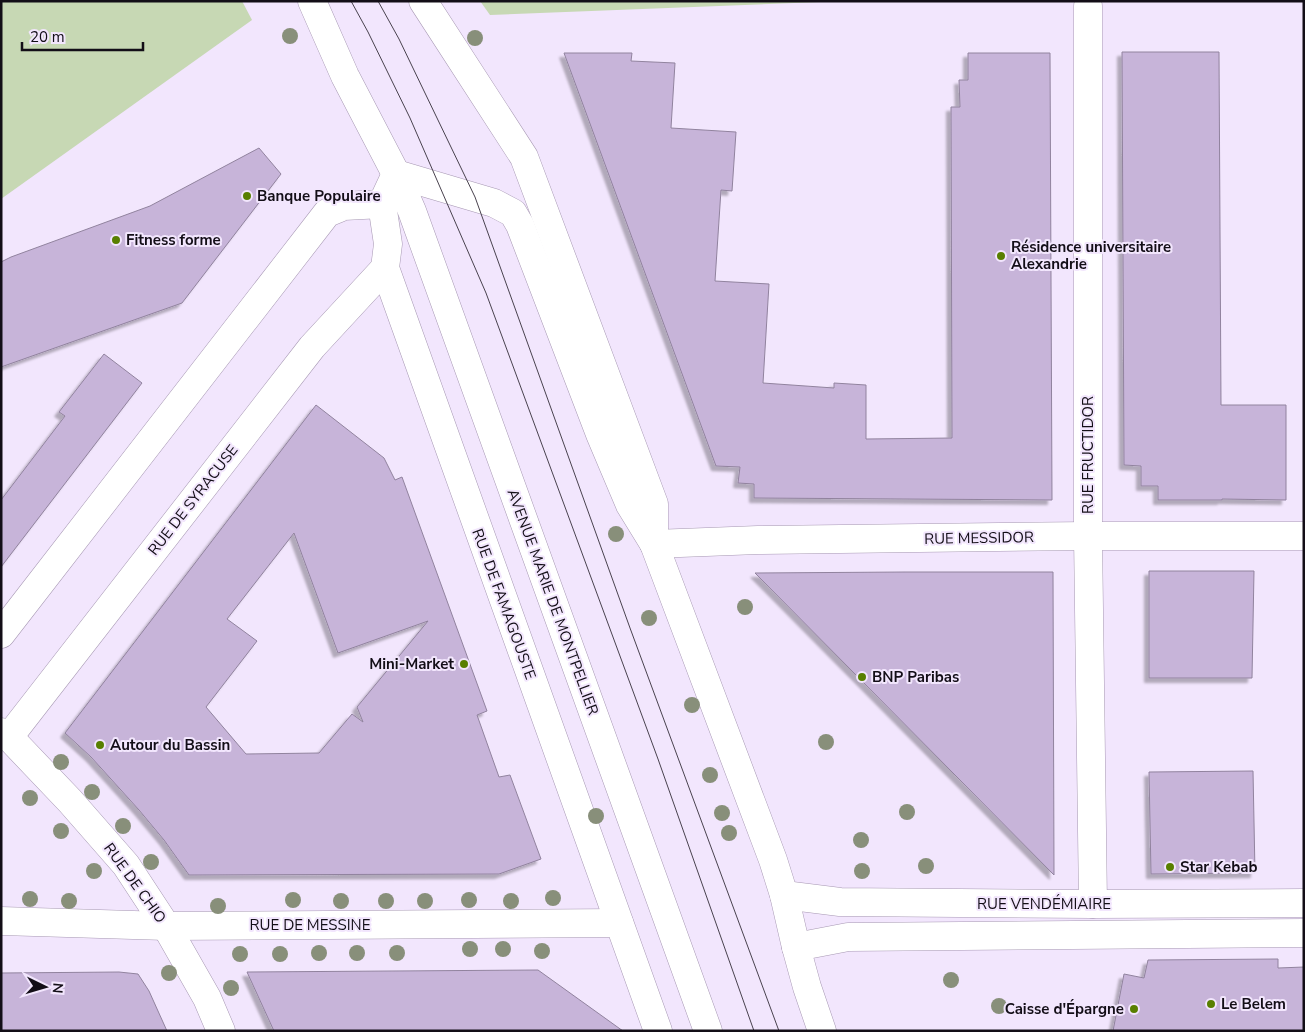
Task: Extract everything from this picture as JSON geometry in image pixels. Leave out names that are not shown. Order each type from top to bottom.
[{"type":"street","name":"AVENUE MARIE DE MONTPELLIER","points":[[312,1],[346,76],[396,174],[419,230],[708,1031]]},
{"type":"street","points":[[423,1],[524,157],[654,504],[654,544]]},
{"type":"street","name":"RUE FRUCTIDOR","points":[[1088,6],[1088,536],[1093,904]]},
{"type":"street","points":[[1,634],[327,213],[344,206],[382,204],[396,174],[494,203],[513,213],[520,225],[600,434],[630,506],[654,544],[773,860],[784,895],[807,987],[822,1031]]},
{"type":"street","name":"RUE DE FAMAGOUSTE","points":[[382,204],[388,244],[385,268],[658,1031]]},
{"type":"street","name":"RUE DE SYRACUSE","points":[[5,734],[312,347],[385,268]]},
{"type":"street","name":"RUE MESSIDOR","points":[[654,544],[758,540],[1088,536],[1304,536]]},
{"type":"street","name":"RUE DE CHIO","points":[[5,734],[70,801],[126,866],[166,926],[207,998],[221,1031]]},
{"type":"street","name":"RUE VENDÉMIAIRE","points":[[784,895],[840,902],[1304,903]]},
{"type":"street","name":"RUE DE MESSINE","points":[[1,921],[166,926],[619,923]]},
{"type":"street","name":"RUE VENDÉMIAIRE","points":[[796,947],[848,936],[1304,933]]},
{"type":"green space","points":[[1,1],[242,1],[252,20],[1,199]]},
{"type":"green space","points":[[480,1],[847,1],[490,15]]},
{"type":"building","points":[[1122,52],[1219,52],[1221,405],[1286,405],[1286,500],[1158,500],[1158,486],[1141,486],[1141,466],[1124,465]]},
{"type":"building","points":[[564,53],[632,53],[631,61],[675,63],[671,128],[736,132],[732,191],[721,190],[715,281],[769,284],[763,383],[834,388],[834,383],[866,385],[866,439],[952,438],[951,107],[960,107],[959,80],[968,80],[968,53],[1050,53],[1052,500],[754,498],[754,484],[738,483],[740,467],[716,466]]},
{"type":"building","points":[[259,148],[281,174],[182,303],[1,367],[1,262],[150,206]]},
{"type":"building","points":[[104,354],[142,383],[1,567],[1,500],[65,416],[59,412]]},
{"type":"building","points":[[316,405],[384,458],[395,480],[402,477],[487,711],[477,715],[499,777],[510,775],[541,859],[499,874],[189,875],[164,840],[139,810],[91,757],[65,733]],"holes":[[[294,533],[338,653],[428,621],[357,707],[363,722],[352,714],[319,753],[246,754],[206,707],[257,641],[227,619]]]},
{"type":"building","points":[[1149,571],[1254,571],[1252,678],[1149,678]]},
{"type":"building","points":[[1053,572],[1054,875],[755,573]]},
{"type":"building","points":[[1253,771],[1255,873],[1151,874],[1149,772]]},
{"type":"building","name":"Le Belem","points":[[1278,959],[1278,968],[1304,967],[1304,1031],[1113,1031],[1124,974],[1144,978],[1148,960]]},
{"type":"building","points":[[538,970],[623,1031],[274,1031],[247,972]]},
{"type":"building","points":[[119,972],[138,974],[149,991],[167,1031],[1,1031],[1,973]]},
{"type":"tram line","points":[[351,1],[410,118],[486,293],[658,759],[754,1031]]},
{"type":"tram line","points":[[378,1],[399,39],[475,197],[630,628],[779,1031]]},
{"type":"place","name":"Banque Populaire","points":[[247,196]]},
{"type":"place","name":"Fitness forme","points":[[116,240]]},
{"type":"place","name":"Résidence universitaire Alexandrie","points":[[1001,256]]},
{"type":"place","name":"Mini-Market","points":[[464,664]]},
{"type":"place","name":"BNP Paribas","points":[[862,677]]},
{"type":"place","name":"Autour du Bassin","points":[[100,745]]},
{"type":"place","name":"Star Kebab","points":[[1170,867]]},
{"type":"place","name":"Le Belem","points":[[1211,1004]]},
{"type":"place","name":"Caisse d'Épargne","points":[[1134,1009]]}]
